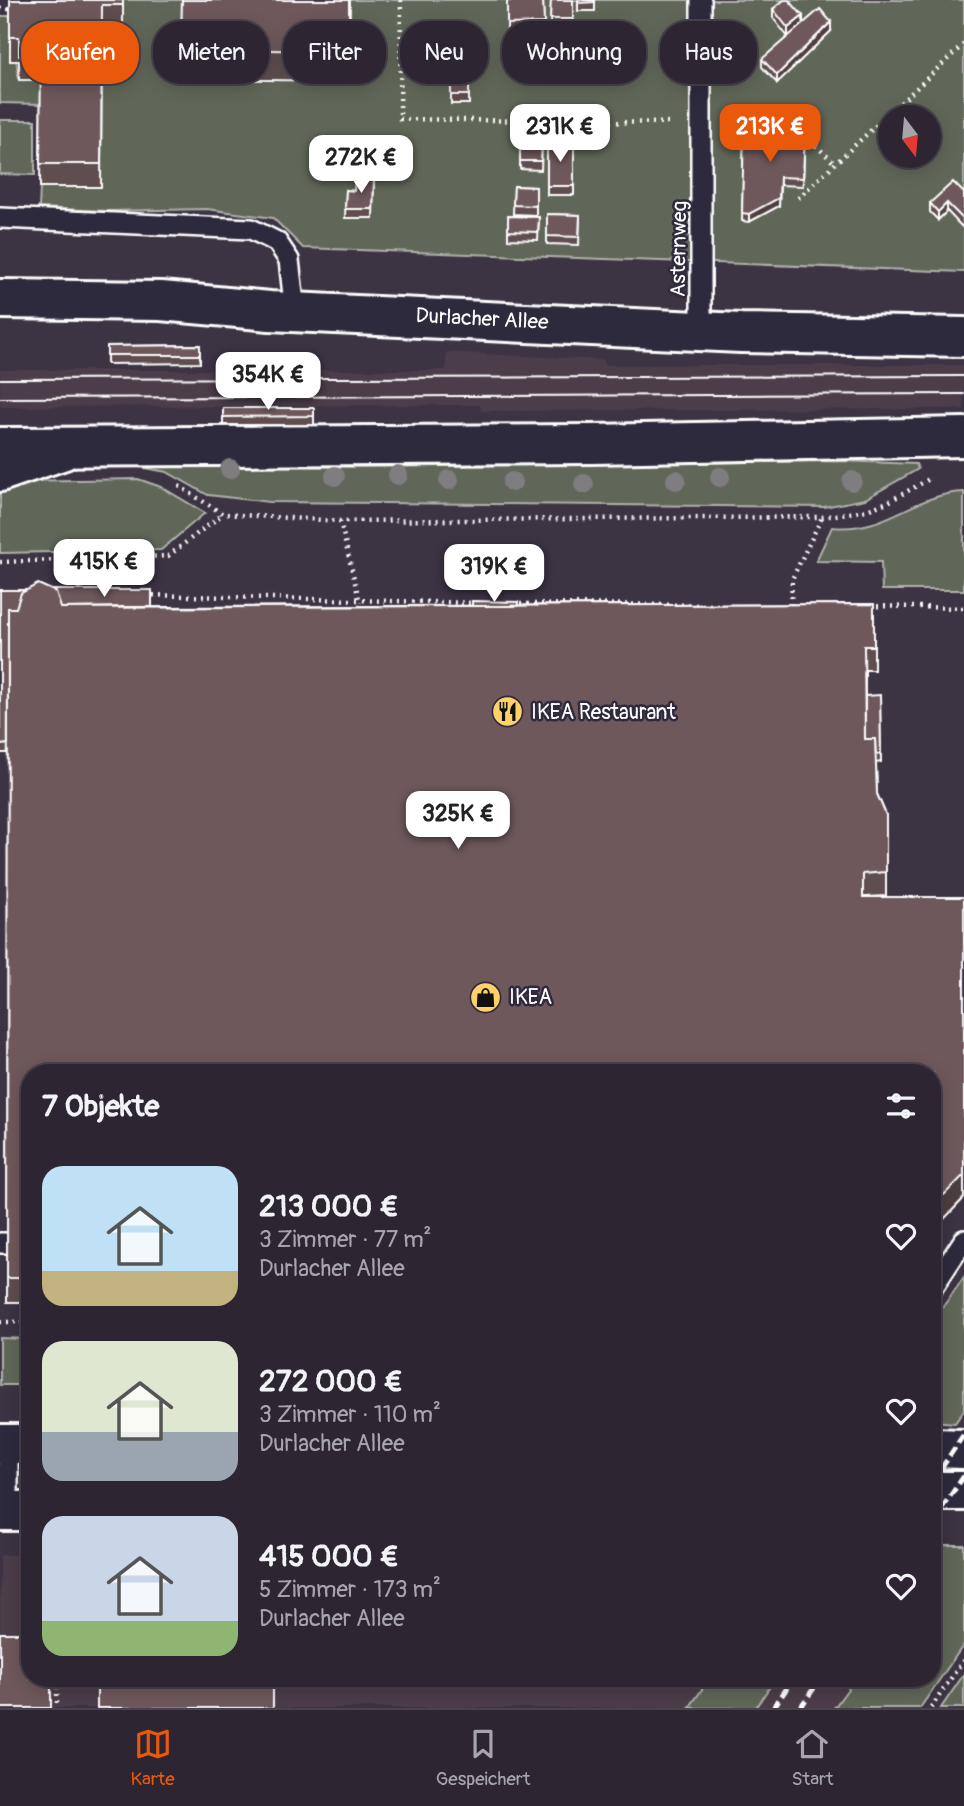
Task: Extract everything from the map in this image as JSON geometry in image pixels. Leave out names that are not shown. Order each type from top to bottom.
[{"type":"main road","name":"Durlacher Allee","points":[[0,299],[161,302],[295,312],[701,330],[964,337]]},
{"type":"main road","points":[[0,447],[655,443],[964,437]]},
{"type":"main road","points":[[0,472],[75,446]]},
{"type":"main road","points":[[941,1448],[964,1449]]},
{"type":"main road","points":[[941,1491],[964,1491]]},
{"type":"lane","name":"Asternweg","points":[[701,0],[701,330]]},
{"type":"lane","points":[[0,218],[251,229],[277,242],[289,260],[295,312]]},
{"type":"lane","points":[[941,1272],[964,1240]]},
{"type":"lane","points":[[13,1444],[13,1511]]},
{"type":"path","points":[[401,0],[400,119],[702,122],[727,127],[794,128],[804,133],[834,163]]},
{"type":"path","points":[[0,9],[11,9]]},
{"type":"path","points":[[799,198],[964,44]]},
{"type":"path","points":[[0,562],[168,556],[223,514],[340,521],[822,517],[867,510],[888,502],[929,478],[941,478]]},
{"type":"path","points":[[792,605],[792,579],[822,517]]},
{"type":"path","points":[[340,521],[360,603]]},
{"type":"path","points":[[139,595],[360,603],[486,603]]},
{"type":"path","points":[[499,603],[722,605]]},
{"type":"path","points":[[778,605],[805,605]]},
{"type":"path","points":[[858,606],[964,608]]},
{"type":"path","points":[[0,1322],[21,1322]]},
{"type":"path","points":[[931,1708],[964,1659]]},
{"type":"path","points":[[50,1703],[57,1703],[57,1687]]},
{"type":"shaded area","points":[[446,352],[604,360],[604,365],[964,365],[964,409],[481,411],[480,405],[0,407],[0,370],[446,370]]},
{"type":"shaded area","points":[[0,1555],[21,1555],[21,1687],[704,1687],[689,1708],[0,1708]]},
{"type":"shaded area","points":[[770,1687],[849,1687],[834,1708],[755,1708]]},
{"type":"green space","points":[[123,0],[182,0],[182,21],[153,21],[153,84],[269,84],[269,38],[283,32],[283,84],[386,84],[386,21],[305,21],[350,0],[964,0],[964,272],[303,248],[273,218],[207,209],[108,211],[39,208],[40,187],[100,187],[101,84],[139,84],[139,21],[107,21]]},
{"type":"green space","points":[[0,16],[10,16],[19,80],[21,84],[41,84],[41,104],[0,103]]},
{"type":"green space","points":[[0,120],[35,120],[35,175],[0,174]]},
{"type":"green space","points":[[841,461],[916,464],[918,469],[865,499],[824,507],[269,502],[208,495],[167,472],[123,464],[367,467]]},
{"type":"green space","points":[[138,479],[161,487],[205,513],[161,550],[0,553],[0,488],[18,481]]},
{"type":"green space","points":[[964,492],[964,590],[882,590],[881,562],[816,561],[832,527],[869,524],[929,499]]},
{"type":"green space","points":[[964,1277],[964,1410],[955,1423],[941,1422],[941,1310]]},
{"type":"green space","points":[[0,1338],[21,1339],[21,1385],[0,1385]]},
{"type":"green space","points":[[964,1545],[964,1644],[941,1677],[942,1558],[941,1547]]},
{"type":"green space","points":[[964,1674],[964,1708],[941,1708]]},
{"type":"green space","points":[[704,1687],[770,1687],[755,1708],[689,1708]]},
{"type":"green space","points":[[849,1687],[934,1687],[920,1708],[834,1708]]},
{"type":"building","points":[[10,0],[123,0],[123,5],[102,5],[102,21],[21,21],[21,56],[19,37],[10,37]]},
{"type":"building","points":[[182,0],[349,0],[349,21],[283,21],[283,50],[269,50],[269,21],[182,21]]},
{"type":"building","points":[[543,0],[544,21],[507,21],[507,1]]},
{"type":"building","points":[[551,0],[573,0],[573,19],[550,19]]},
{"type":"building","points":[[578,0],[595,0],[595,2],[578,3]]},
{"type":"building","points":[[784,0],[789,0],[803,16],[788,28],[773,9]]},
{"type":"building","points":[[820,9],[831,22],[777,75],[762,59]]},
{"type":"building","points":[[41,84],[102,84],[101,164],[40,164]]},
{"type":"building","points":[[451,84],[469,84],[469,95],[451,95]]},
{"type":"building","points":[[744,128],[805,130],[803,178],[780,177],[779,198],[749,214],[742,213]]},
{"type":"building","points":[[547,141],[574,141],[574,186],[547,186]]},
{"type":"building","points":[[520,143],[542,143],[541,161],[520,161]]},
{"type":"building","points":[[355,178],[374,178],[373,209],[345,209],[346,190],[354,191]]},
{"type":"building","points":[[953,182],[964,193],[963,219],[947,203],[938,212],[930,203]]},
{"type":"building","points":[[514,186],[536,187],[536,206],[513,205]]},
{"type":"building","points":[[547,214],[580,215],[579,237],[547,236]]},
{"type":"building","points":[[508,216],[539,217],[538,232],[508,231]]},
{"type":"building","points":[[200,345],[200,355],[107,355],[107,346]]},
{"type":"building","points":[[223,408],[314,408],[314,416],[223,417]]},
{"type":"building","name":"IKEA","points":[[38,584],[56,592],[61,608],[874,604],[874,646],[864,646],[865,739],[875,739],[877,794],[886,815],[886,872],[863,874],[863,897],[964,897],[964,1175],[941,1196],[941,1064],[21,1064],[21,1278],[7,1278],[8,608],[16,608],[21,593]]},
{"type":"building","points":[[0,590],[26,590],[21,593],[16,608],[8,608],[8,744],[0,745]]},
{"type":"building","points":[[51,590],[152,590],[152,607],[61,608],[56,592]]},
{"type":"building","points":[[472,601],[518,602],[518,606],[472,606]]},
{"type":"building","points":[[880,695],[881,754],[876,754],[875,739],[865,739],[865,696]]},
{"type":"building","points":[[0,1633],[21,1633],[21,1687],[51,1687],[51,1708],[0,1708]]},
{"type":"building","points":[[97,1687],[273,1687],[273,1708],[97,1708]]},
{"type":"tram line","points":[[0,379],[964,376]]},
{"type":"tram line","points":[[0,398],[964,394]]},
{"type":"railway","points":[[941,1469],[964,1434]]},
{"type":"railway","points":[[941,1509],[964,1476]]},
{"type":"railway","points":[[773,1708],[788,1687]]},
{"type":"railway","points":[[800,1708],[815,1687]]},
{"type":"place","name":"IKEA Restaurant","points":[[508,712]]},
{"type":"place","name":"IKEA","points":[[486,997]]}]
